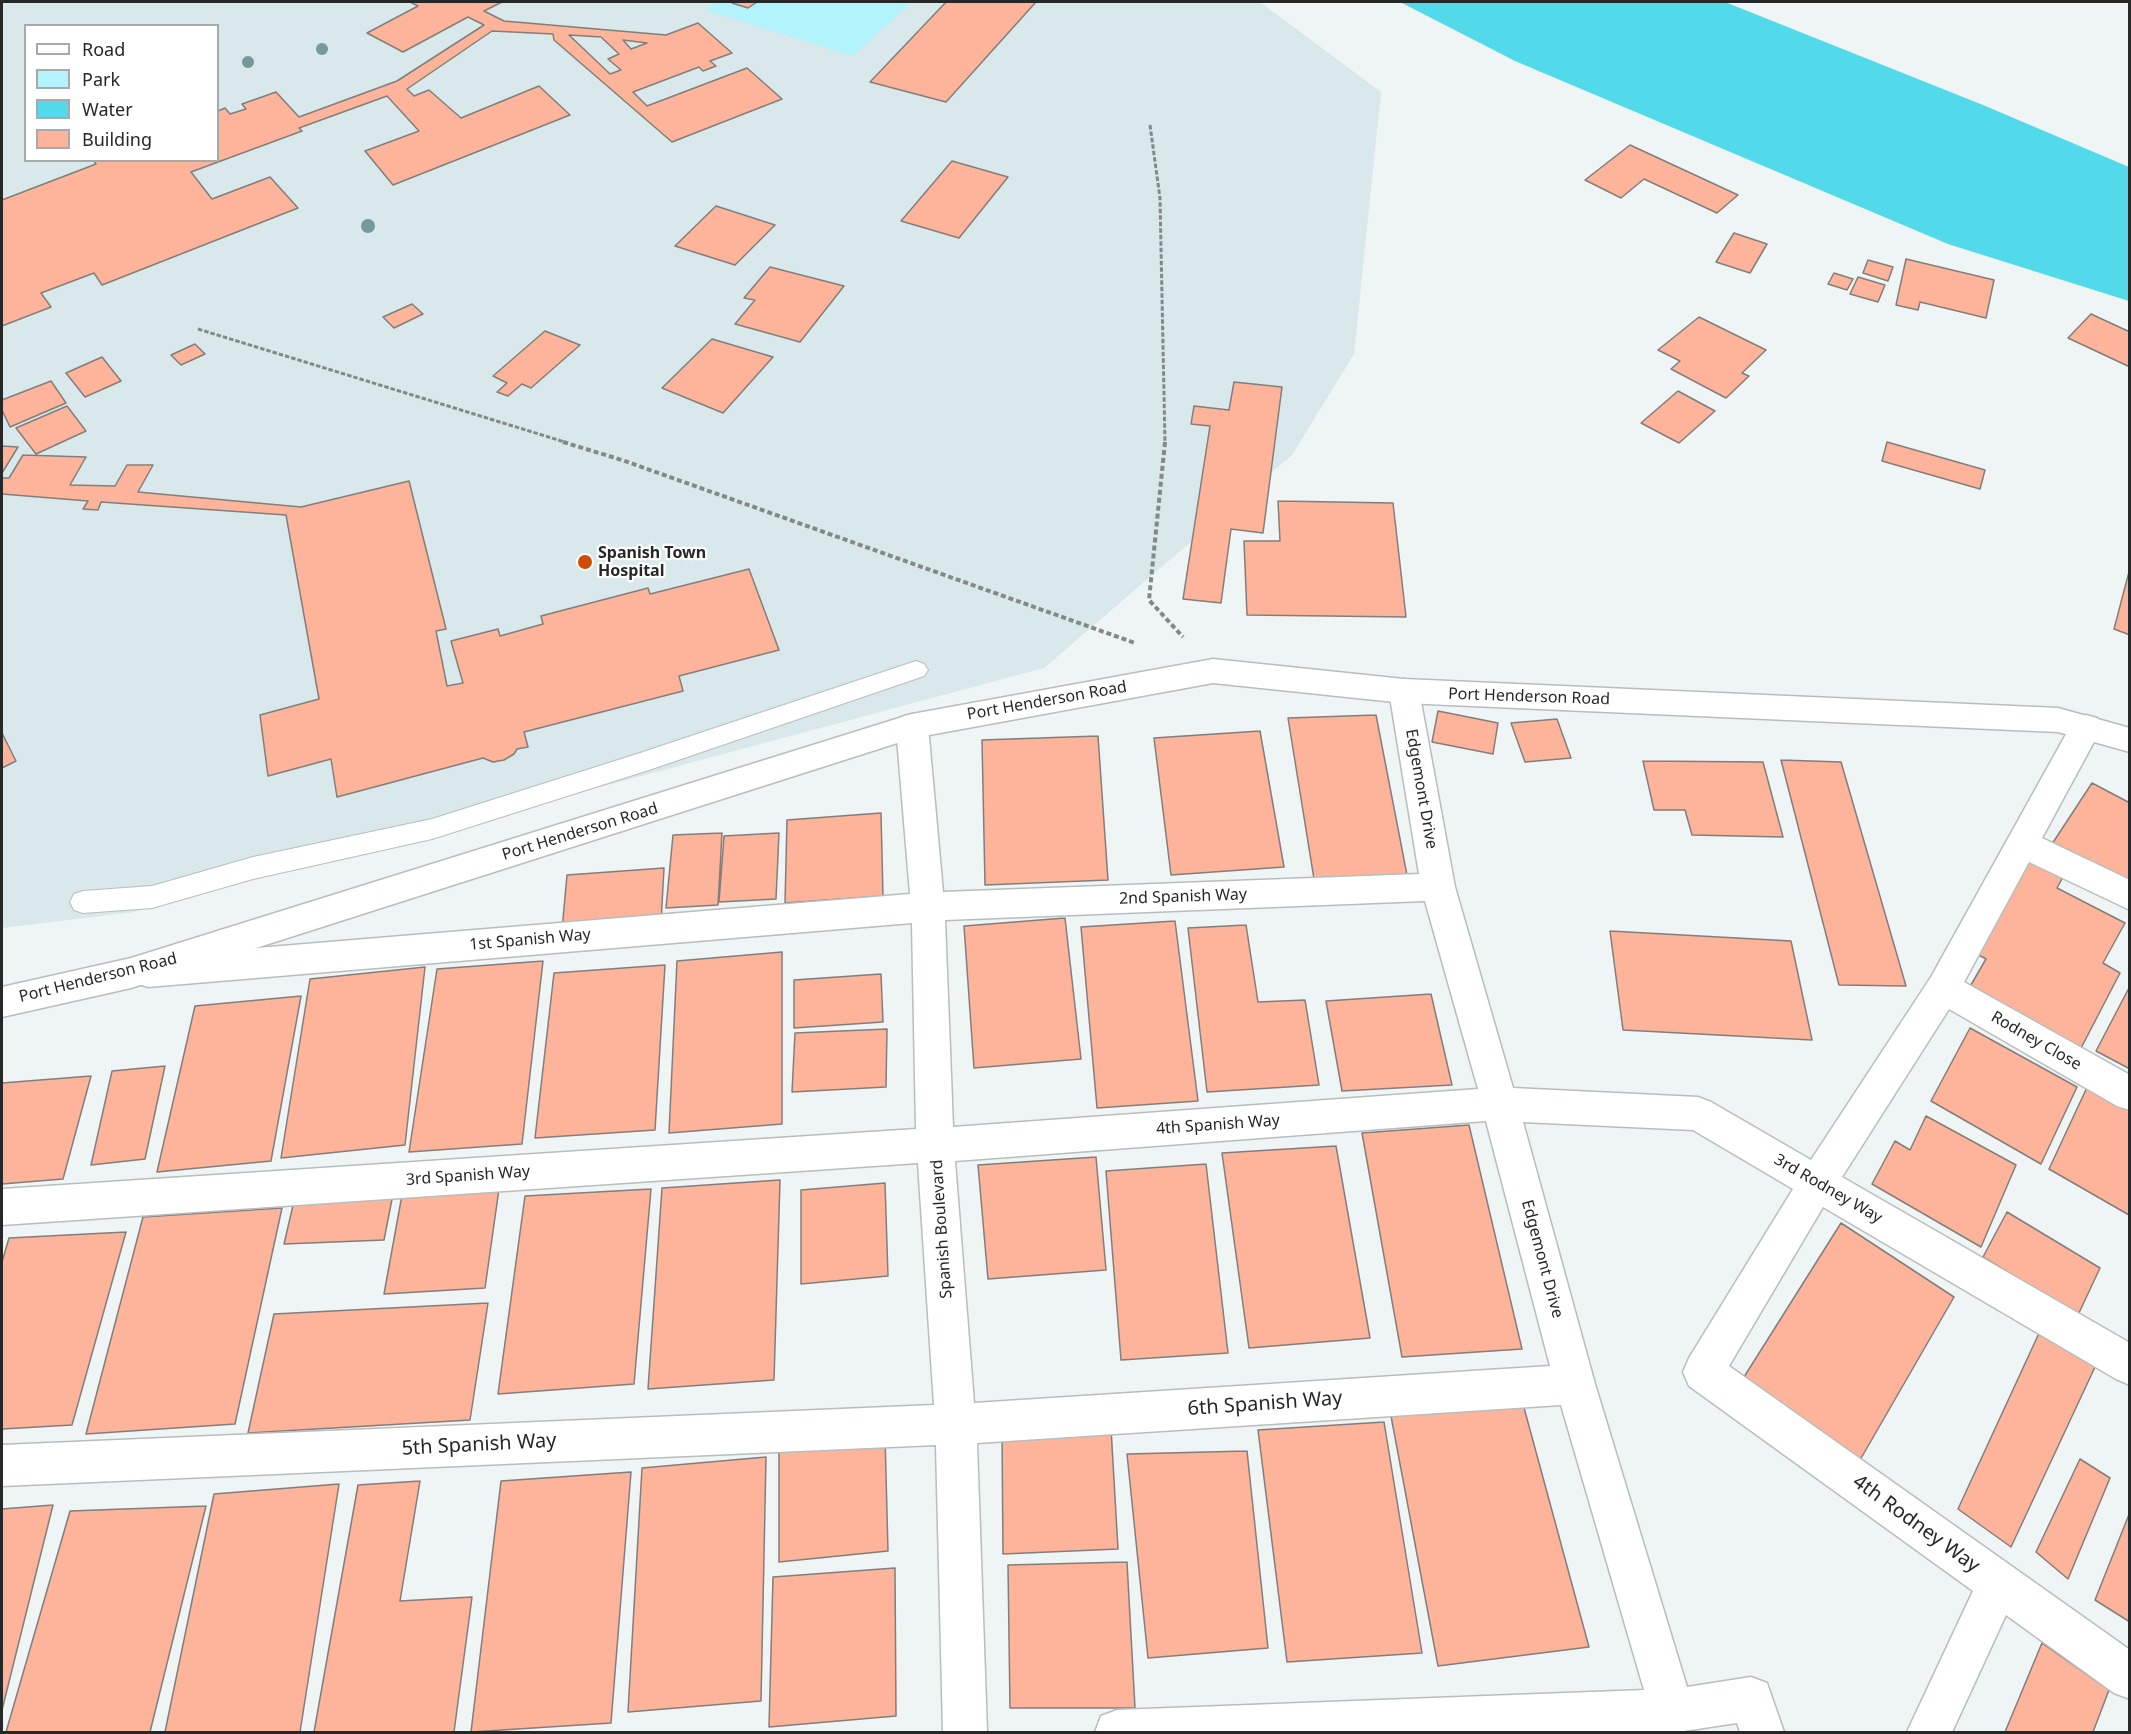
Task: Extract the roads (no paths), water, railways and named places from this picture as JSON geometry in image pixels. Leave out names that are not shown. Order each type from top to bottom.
[{"type":"street","name":"Port Henderson Road","points":[[2,1002],[131,974],[912,726],[1213,671],[1404,691],[2058,720],[2130,740]]},
{"type":"street","name":"Edgemont Drive","points":[[1404,691],[1438,887],[1500,1104],[1575,1384],[1672,1711]]},
{"type":"street","name":"Spanish Boulevard","points":[[912,726],[928,907],[935,1145],[956,1424],[965,1732]]},
{"type":"street","points":[[1817,1183],[1943,988],[2086,727]]},
{"type":"street","points":[[2023,844],[2130,896]]},
{"type":"street","name":"2nd Spanish Way","points":[[928,907],[1438,887]]},
{"type":"street","name":"1st Spanish Way","points":[[131,974],[928,907]]},
{"type":"street","name":"Rodney Close","points":[[1943,988],[2130,1094]]},
{"type":"street","name":"4th Spanish Way","points":[[935,1145],[1500,1104]]},
{"type":"street","name":"3rd Rodney Way","points":[[1500,1104],[1698,1114],[2130,1365]]},
{"type":"street","name":"3rd Spanish Way","points":[[2,1207],[935,1145]]},
{"type":"street","name":"4th Rodney Way","points":[[1817,1183],[1703,1372],[2130,1677]]},
{"type":"street","name":"6th Spanish Way","points":[[956,1424],[1575,1384]]},
{"type":"street","name":"5th Spanish Way","points":[[2,1466],[956,1424]]},
{"type":"street","points":[[1929,1732],[1999,1583]]},
{"type":"street","points":[[1117,1732],[1672,1711],[1750,1699],[1762,1732]]},
{"type":"lane","points":[[83,902],[152,897],[253,868],[432,829],[640,763],[916,670]]},
{"type":"water","points":[[1400,2],[1725,2],[1983,105],[2129,167],[2129,301],[1948,244],[1515,61]]},
{"type":"place","name":"Spanish Town Hospital","points":[[585,562]]}]
